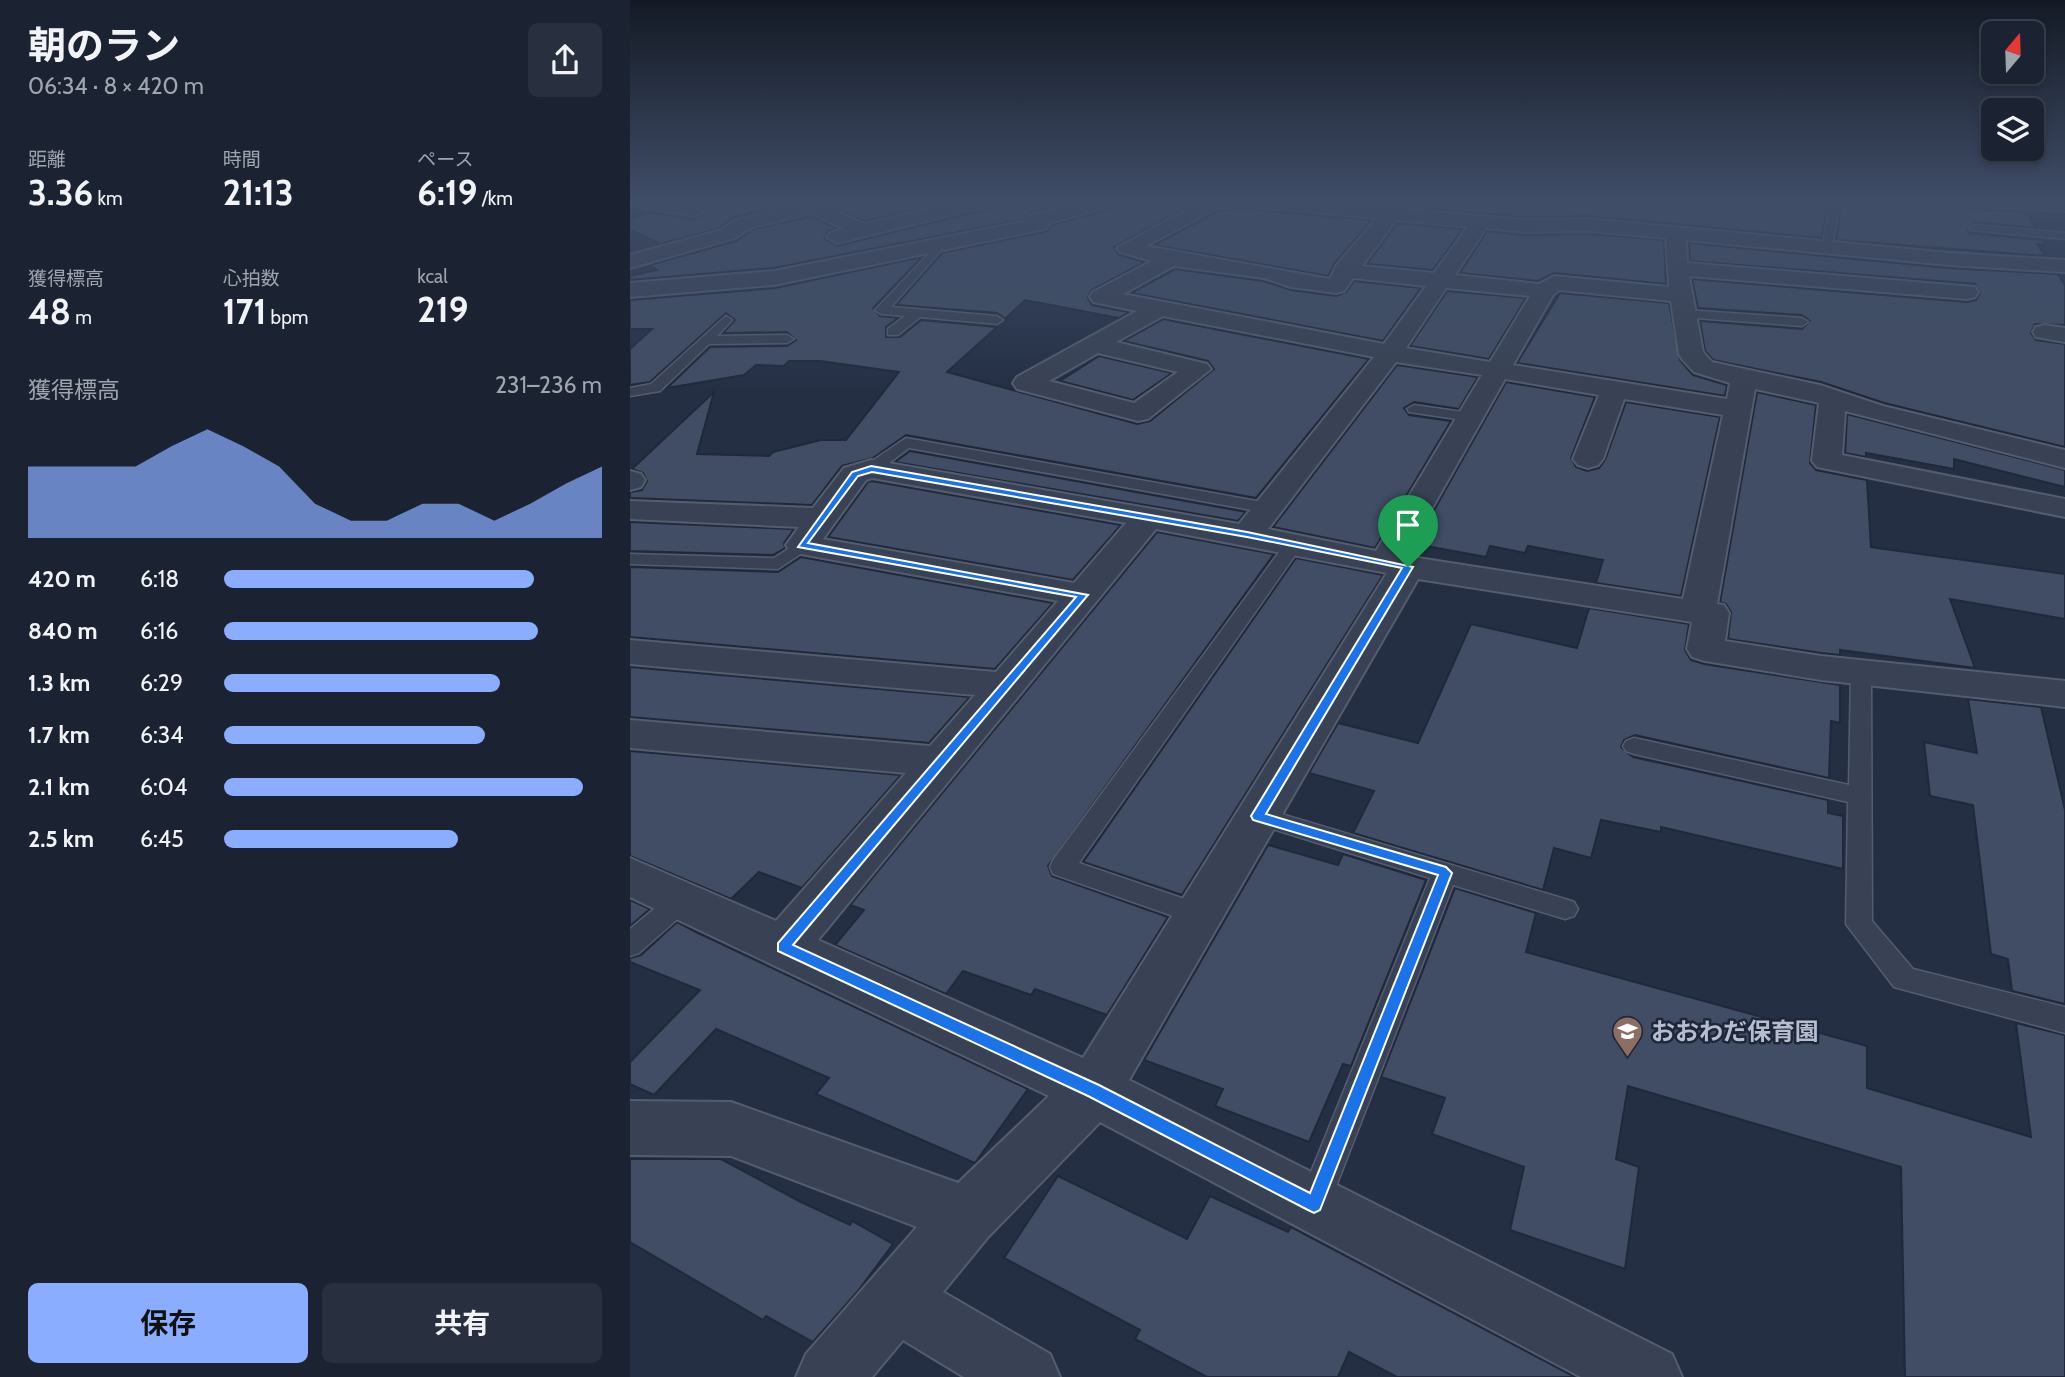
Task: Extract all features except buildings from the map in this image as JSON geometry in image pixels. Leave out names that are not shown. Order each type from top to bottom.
[{"type":"street","points":[[778,264],[794,274]]},
{"type":"street","points":[[630,290],[794,274],[845,264]]},
{"type":"street","points":[[1161,264],[1101,297],[1390,353],[1615,388],[1740,394],[1811,391],[1874,412],[2065,459]]},
{"type":"street","points":[[1203,264],[1336,286],[1349,264]]},
{"type":"street","points":[[1247,535],[1390,353],[1453,264]]},
{"type":"street","points":[[1678,264],[1691,354],[1703,367],[1740,394]]},
{"type":"street","points":[[1678,269],[1972,302],[1962,264]]},
{"type":"street","points":[[2039,264],[2065,266]]},
{"type":"street","points":[[1344,271],[1442,279],[1544,292]]},
{"type":"street","points":[[828,1377],[967,1216],[1094,1090],[1258,816],[1397,565],[1470,417],[1544,292],[1554,283],[1684,304]]},
{"type":"street","points":[[1096,345],[1198,369],[1138,413],[1026,383],[1157,309]]},
{"type":"street","points":[[1588,459],[1615,388]]},
{"type":"street","points":[[1698,612],[1740,394]]},
{"type":"street","points":[[1833,399],[1827,461],[2065,508]]},
{"type":"street","points":[[810,531],[855,474],[871,469],[1149,517],[1397,565],[1711,613],[1705,649],[2064,698]]},
{"type":"street","points":[[630,510],[810,531],[1083,595]]},
{"type":"street","points":[[783,947],[1149,517]]},
{"type":"street","points":[[630,652],[1007,685]]},
{"type":"street","points":[[630,734],[941,762]]},
{"type":"street","points":[[630,876],[1094,1090],[1314,1204],[1587,1363],[1649,1377]]},
{"type":"street","points":[[630,1128],[731,1129],[967,1216]]},
{"type":"street","points":[[895,1300],[1027,1377]]},
{"type":"lane","points":[[923,264],[881,310],[997,320]]},
{"type":"lane","points":[[1684,304],[1802,322]]},
{"type":"lane","points":[[893,332],[917,313]]},
{"type":"lane","points":[[630,392],[655,388],[726,320]]},
{"type":"lane","points":[[705,340],[787,339]]},
{"type":"lane","points":[[1414,409],[1470,417]]},
{"type":"lane","points":[[871,469],[906,443],[1268,508]]},
{"type":"lane","points":[[630,559],[778,564],[810,531]]},
{"type":"lane","points":[[1199,914],[1062,867],[1294,544]]},
{"type":"lane","points":[[1861,672],[1859,924],[1904,979],[2065,1020]]},
{"type":"lane","points":[[1634,746],[1860,796]]},
{"type":"lane","points":[[1258,816],[1565,909]]},
{"type":"lane","points":[[1314,1204],[1446,873]]},
{"type":"lane","points":[[630,945],[682,900]]},
{"type":"green space","points":[[906,450],[1171,497],[1159,511],[891,461]]},
{"type":"waterway","points":[[1969,264],[1982,285]]},
{"type":"place","name":"おおわだ保育園","points":[[1628,1058]]},
{"type":"route","points":[[871,469],[1247,535],[1408,567],[1258,816],[1446,873],[1314,1204],[1094,1090],[783,947],[1083,595],[802,545],[819,518],[855,474],[871,469]]}]
